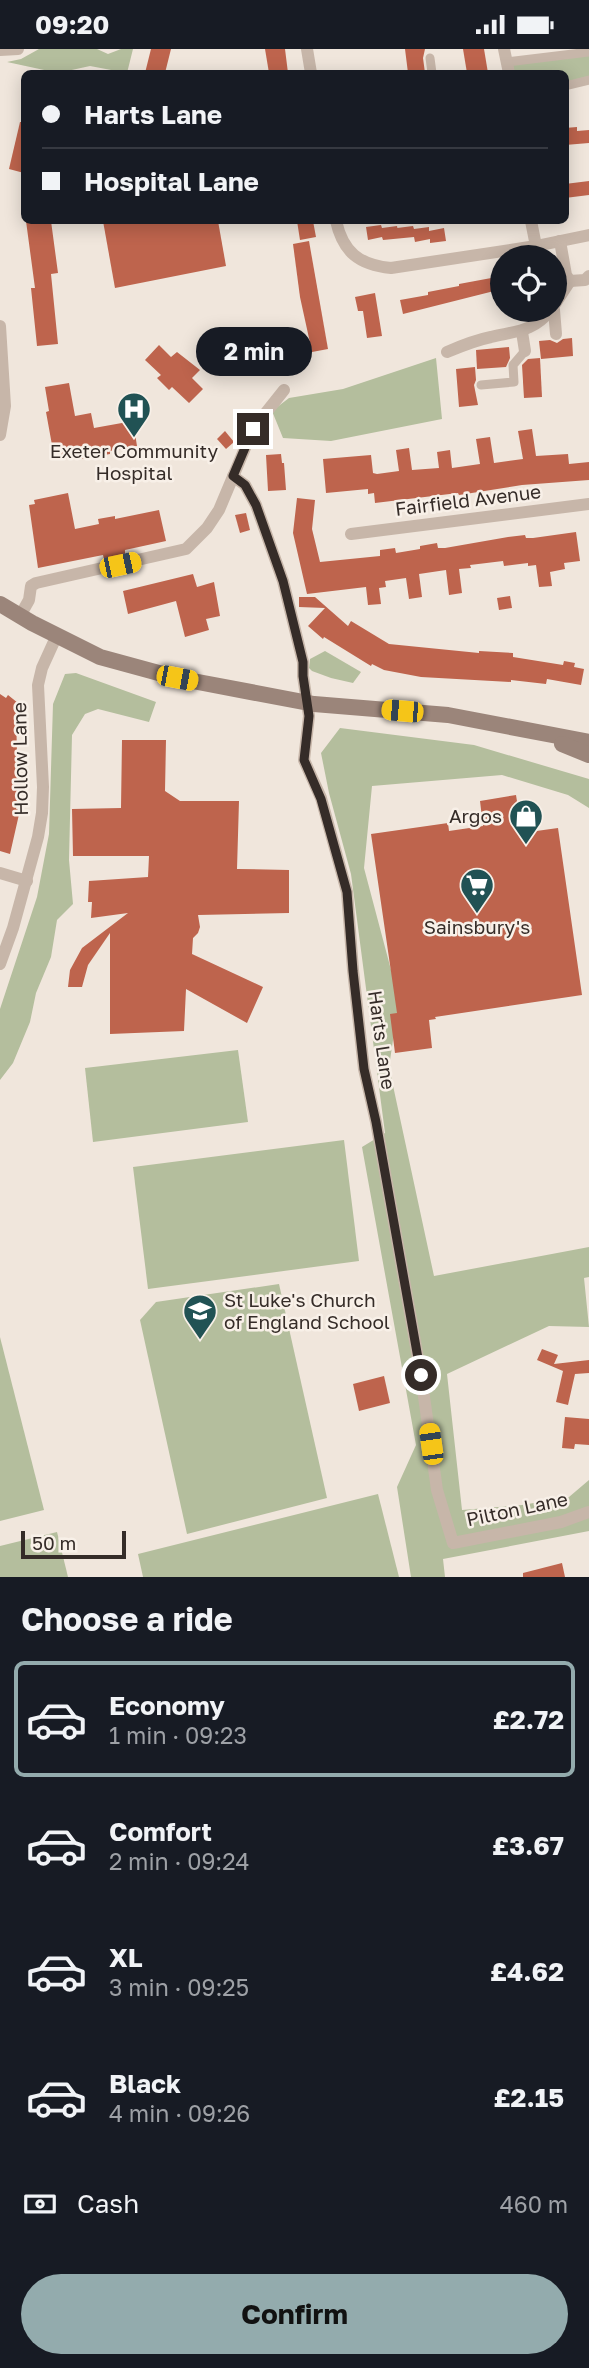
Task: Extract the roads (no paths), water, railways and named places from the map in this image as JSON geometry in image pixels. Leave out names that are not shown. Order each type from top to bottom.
[{"type":"main road","points":[[0,604],[100,657],[177,678],[307,703],[448,715],[589,742]]},
{"type":"main road","points":[[534,732],[589,755]]},
{"type":"street","points":[[0,50],[18,49]]},
{"type":"street","points":[[307,49],[310,70]]},
{"type":"street","points":[[507,61],[589,52]]},
{"type":"street","points":[[430,58],[432,70]]},
{"type":"street","points":[[569,85],[589,81]]},
{"type":"street","points":[[337,224],[344,244],[359,260],[376,267],[391,268],[490,253]]},
{"type":"street","points":[[532,224],[536,245]]},
{"type":"street","points":[[541,245],[589,235]]},
{"type":"street","points":[[560,241],[566,275],[570,281]]},
{"type":"street","points":[[570,281],[585,280],[589,276]]},
{"type":"street","points":[[567,286],[570,281]]},
{"type":"street","points":[[447,352],[490,337],[522,332],[540,322]]},
{"type":"street","points":[[554,322],[556,334]]},
{"type":"street","points":[[0,326],[5,406],[0,435]]},
{"type":"street","points":[[481,385],[514,382],[513,365],[525,351],[522,332]]},
{"type":"street","points":[[20,616],[29,600],[31,586],[36,583],[186,549],[207,528],[228,493],[253,429],[284,390]]},
{"type":"street","name":"Harts Lane","points":[[233,476],[245,485],[256,505],[283,581],[303,662],[309,724],[304,760],[321,799],[347,892],[364,1069],[421,1375],[437,1490],[453,1543]]},
{"type":"street","name":"Fairfield Avenue","points":[[351,534],[589,504]]},
{"type":"street","name":"Hollow Lane","points":[[0,964],[27,881],[42,813],[38,685],[42,668],[57,635]]},
{"type":"street","points":[[0,873],[27,881]]},
{"type":"street","name":"Pilton Lane","points":[[453,1543],[561,1522],[589,1512]]},
{"type":"place","name":"Exeter Community Hospital","points":[[134,439]]},
{"type":"place","name":"Argos","points":[[526,846]]},
{"type":"place","name":"Sainsbury's","points":[[477,915]]},
{"type":"place","name":"St Luke's Church of England School","points":[[200,1341]]}]
